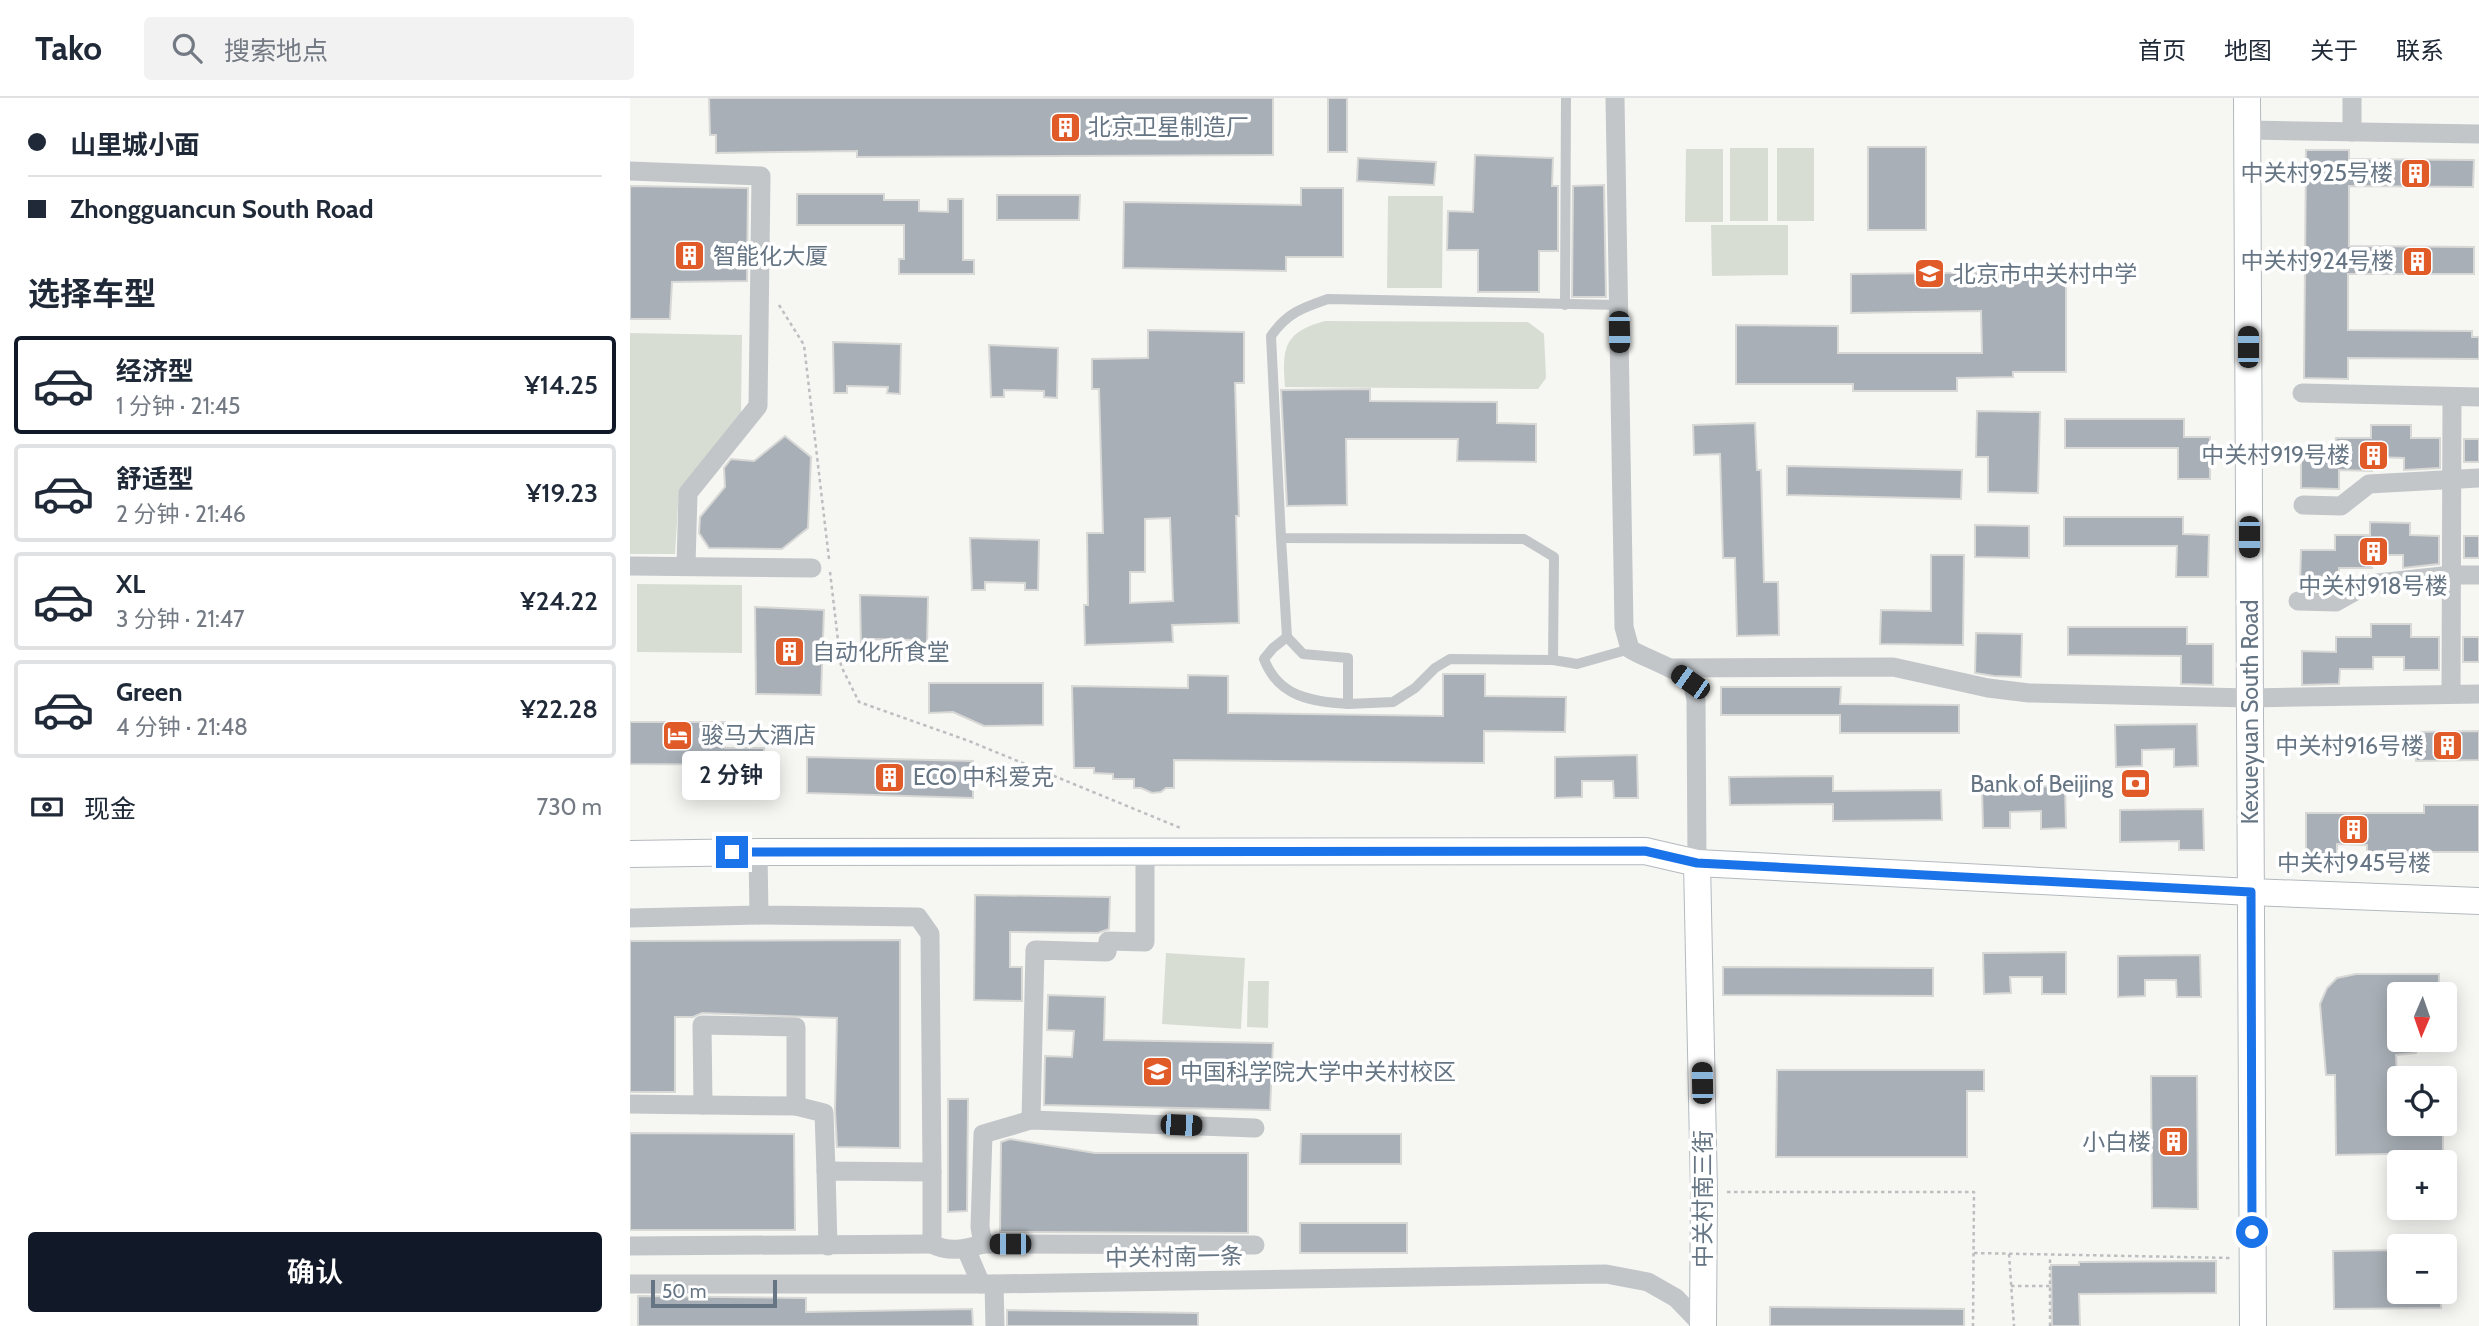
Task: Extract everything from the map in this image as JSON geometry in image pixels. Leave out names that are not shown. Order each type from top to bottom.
[{"type":"street","points":[[1615,98],[1624,627],[1630,649],[1648,660],[1671,668],[1690,682],[1696,700],[1697,863]]},
{"type":"street","name":"Kexueyuan South Road","points":[[2247,98],[2253,1326]]},
{"type":"street","points":[[2352,98],[2353,132]]},
{"type":"street","points":[[2247,130],[2479,134]]},
{"type":"street","points":[[630,171],[761,176],[758,406],[688,493],[686,566]]},
{"type":"street","points":[[2302,393],[2479,397]]},
{"type":"street","points":[[2451,694],[2452,397]]},
{"type":"street","points":[[2303,505],[2341,506],[2369,484],[2479,478]]},
{"type":"street","points":[[630,566],[823,566]]},
{"type":"street","points":[[2298,601],[2336,602],[2368,583],[2479,575]]},
{"type":"street","points":[[1671,668],[1892,667],[1988,688],[2029,693],[2250,698],[2479,694]]},
{"type":"street","points":[[1031,1120],[1035,950],[1107,952],[1108,942],[1145,942],[1145,851]]},
{"type":"street","points":[[630,854],[1645,851],[1697,863],[2479,901]]},
{"type":"street","points":[[758,852],[759,915]]},
{"type":"street","name":"中关村南三街","points":[[1697,863],[1704,1192],[1703,1326]]},
{"type":"street","points":[[630,918],[759,915],[918,917],[930,934],[932,1244]]},
{"type":"street","points":[[703,1105],[702,1025],[796,1027],[796,1106]]},
{"type":"street","points":[[630,1104],[796,1106],[824,1113],[828,1246]]},
{"type":"street","points":[[995,1326],[987,1284],[974,1247],[980,1227],[983,1134],[1031,1120],[1255,1128]]},
{"type":"street","points":[[826,1171],[932,1172]]},
{"type":"street","points":[[630,1245],[932,1244],[946,1250],[974,1247],[1255,1245]]},
{"type":"street","name":"中关村南一条","points":[[630,1284],[987,1284],[1606,1274],[1648,1282],[1676,1298],[1703,1326]]},
{"type":"lane","points":[[1565,305],[1566,98]]},
{"type":"lane","points":[[1348,704],[1348,658],[1304,654],[1287,637],[1271,337],[1282,320],[1302,308],[1328,299],[1618,305]]},
{"type":"lane","points":[[1281,538],[1524,539],[1554,557],[1553,660]]},
{"type":"lane","points":[[1287,637],[1264,659],[1270,675],[1289,691],[1315,701],[1348,704],[1393,702],[1450,659],[1553,660],[1577,664],[1630,649]]},
{"type":"path","points":[[779,306],[804,345],[823,566],[841,666],[859,702],[969,741],[1186,830]]},
{"type":"path","points":[[1704,1192],[1974,1192],[1973,1326]]},
{"type":"path","points":[[1974,1253],[2253,1258]]},
{"type":"path","points":[[2009,1254],[2014,1326]]},
{"type":"path","points":[[2050,1255],[2050,1326]]},
{"type":"path","points":[[2011,1286],[2050,1286]]},
{"type":"shaded area","points":[[1730,148],[1768,148],[1768,221],[1730,221]]},
{"type":"shaded area","points":[[1777,148],[1814,148],[1814,221],[1777,221]]},
{"type":"shaded area","points":[[1686,149],[1723,149],[1723,222],[1685,222]]},
{"type":"shaded area","points":[[1388,196],[1443,196],[1442,288],[1387,288]]},
{"type":"shaded area","points":[[1711,225],[1788,225],[1788,275],[1712,276]]},
{"type":"shaded area","points":[[1325,321],[1528,322],[1544,334],[1546,378],[1538,389],[1285,387],[1284,362],[1288,344],[1301,331]]},
{"type":"shaded area","points":[[630,333],[742,335],[741,414],[679,492],[675,554],[630,554]]},
{"type":"shaded area","points":[[637,584],[742,585],[742,653],[637,652]]},
{"type":"shaded area","points":[[1166,953],[1245,958],[1241,1029],[1162,1024]]},
{"type":"shaded area","points":[[1248,981],[1269,981],[1268,1028],[1247,1027]]},
{"type":"building","name":"北京卫星制造厂","points":[[709,98],[1273,98],[1273,155],[857,157],[857,151],[716,153],[716,135],[710,135]]},
{"type":"building","points":[[1328,98],[1347,98],[1347,152],[1328,152]]},
{"type":"building","points":[[1868,147],[1926,147],[1926,230],[1868,230]]},
{"type":"building","points":[[2306,150],[2349,150],[2349,159],[2474,160],[2473,187],[2349,186],[2349,246],[2474,247],[2474,274],[2348,274],[2348,330],[2472,331],[2472,337],[2479,337],[2479,359],[2348,358],[2348,379],[2304,378]]},
{"type":"building","points":[[1475,155],[1553,158],[1552,186],[1558,186],[1558,251],[1539,251],[1539,292],[1478,292],[1478,250],[1447,250],[1448,211],[1473,212]]},
{"type":"building","points":[[1358,158],[1436,162],[1434,185],[1357,181]]},
{"type":"building","points":[[1604,185],[1606,297],[1572,297],[1573,186]]},
{"type":"building","name":"智能化大厦","points":[[630,186],[748,188],[747,281],[672,282],[670,319],[630,319]]},
{"type":"building","points":[[1301,188],[1343,188],[1343,257],[1286,257],[1286,271],[1123,268],[1124,202],[1301,205]]},
{"type":"building","points":[[797,194],[884,194],[884,200],[919,200],[919,211],[948,212],[948,199],[963,199],[963,260],[974,260],[974,274],[899,274],[899,259],[904,259],[904,225],[797,225]]},
{"type":"building","points":[[997,195],[1080,195],[1079,220],[997,220]]},
{"type":"building","points":[[2066,270],[2066,372],[2013,372],[2013,377],[1957,378],[1957,391],[1853,391],[1853,384],[1736,384],[1736,325],[1838,326],[1838,353],[1982,353],[1981,311],[1851,313],[1851,274]]},
{"type":"building","points":[[1148,330],[1244,332],[1244,383],[1235,383],[1239,623],[1172,625],[1173,642],[1085,645],[1084,605],[1088,605],[1087,533],[1103,533],[1099,389],[1092,389],[1092,359],[1148,358]],"holes":[[[1170,518],[1173,601],[1130,603],[1130,572],[1145,572],[1145,519]]]},
{"type":"building","points":[[833,342],[901,344],[900,394],[887,393],[888,387],[847,386],[847,393],[834,393]]},
{"type":"building","points":[[989,345],[1058,348],[1057,398],[1044,397],[1044,391],[1004,390],[1004,397],[991,397]]},
{"type":"building","points":[[1370,389],[1370,401],[1497,402],[1497,423],[1536,424],[1536,462],[1457,461],[1458,439],[1346,439],[1347,505],[1287,506],[1281,390]]},
{"type":"building","points":[[1977,411],[2040,412],[2038,493],[1988,492],[1988,457],[1976,457]]},
{"type":"building","points":[[2065,419],[2184,419],[2184,437],[2210,437],[2210,479],[2178,479],[2178,448],[2065,448]]},
{"type":"building","points":[[1755,423],[1757,470],[1761,470],[1764,582],[1778,582],[1779,635],[1737,636],[1735,558],[1723,558],[1720,454],[1694,455],[1693,425]]},
{"type":"building","name":"中关村919号楼","points":[[2371,425],[2411,425],[2411,438],[2440,438],[2440,468],[2404,470],[2404,458],[2373,457],[2372,471],[2339,470],[2339,489],[2301,488],[2301,452],[2335,452],[2336,438],[2371,438]]},
{"type":"building","points":[[785,436],[811,457],[808,528],[782,549],[709,548],[699,533],[700,517],[725,487],[724,468],[731,459],[754,461]]},
{"type":"building","points":[[2464,439],[2479,439],[2479,462],[2464,462]]},
{"type":"building","points":[[1787,466],[1962,470],[1961,499],[1787,495]]},
{"type":"building","points":[[2064,517],[2183,517],[2183,534],[2209,535],[2208,577],[2176,577],[2177,546],[2064,546]]},
{"type":"building","name":"中关村918号楼","points":[[2370,522],[2410,523],[2410,535],[2439,536],[2439,564],[2403,568],[2403,555],[2372,555],[2372,568],[2339,568],[2338,586],[2300,586],[2301,550],[2335,550],[2335,535],[2370,535]]},
{"type":"building","points":[[1975,525],[2029,526],[2029,558],[1975,557]]},
{"type":"building","points":[[2464,536],[2479,536],[2479,558],[2464,558]]},
{"type":"building","points":[[970,538],[1039,540],[1038,590],[1025,590],[1025,583],[985,582],[985,590],[972,590]]},
{"type":"building","points":[[1931,555],[1964,555],[1963,645],[1880,644],[1881,610],[1931,611]]},
{"type":"building","points":[[860,595],[928,597],[927,647],[914,646],[915,640],[874,639],[874,647],[861,646]]},
{"type":"building","name":"自动化所食堂","points":[[755,607],[824,610],[821,695],[756,694]]},
{"type":"building","points":[[2371,624],[2411,624],[2411,637],[2439,637],[2439,670],[2404,670],[2404,657],[2373,657],[2373,669],[2340,669],[2339,684],[2302,685],[2302,651],[2336,652],[2336,637],[2371,637]]},
{"type":"building","points":[[2068,627],[2187,627],[2187,644],[2213,644],[2213,685],[2181,684],[2181,656],[2068,655]]},
{"type":"building","points":[[1976,633],[2022,634],[2021,677],[1975,673]]},
{"type":"building","points":[[2463,637],[2479,637],[2479,662],[2463,662]]},
{"type":"building","points":[[1443,674],[1485,674],[1485,696],[1566,697],[1565,732],[1484,731],[1484,763],[1174,760],[1174,788],[1152,793],[1134,788],[1134,779],[1113,779],[1113,774],[1094,773],[1094,768],[1074,768],[1072,686],[1188,688],[1188,675],[1228,676],[1228,713],[1443,716]]},
{"type":"building","points":[[929,683],[1043,683],[1043,725],[984,726],[953,712],[929,713]]},
{"type":"building","points":[[1721,687],[1841,687],[1840,704],[1959,705],[1959,733],[1840,733],[1840,715],[1721,715]]},
{"type":"building","name":"骏马大酒店","points":[[630,722],[725,722],[725,748],[764,748],[764,765],[630,764]]},
{"type":"building","points":[[2197,724],[2198,766],[2174,767],[2174,749],[2142,750],[2142,766],[2116,767],[2115,725]]},
{"type":"building","name":"中关村916号楼","points":[[2479,731],[2479,760],[2416,761],[2415,732]]},
{"type":"building","points":[[1637,755],[1638,798],[1614,798],[1613,781],[1582,781],[1582,797],[1555,798],[1555,757]]},
{"type":"building","name":"ECO 中科爱克","points":[[807,757],[973,761],[973,798],[807,793]]},
{"type":"building","points":[[1833,776],[1833,791],[1941,790],[1942,820],[1833,821],[1833,804],[1730,805],[1729,777]]},
{"type":"building","points":[[2065,786],[2066,828],[2041,829],[2041,811],[2010,812],[2010,828],[1983,828],[1982,787]]},
{"type":"building","points":[[2424,805],[2479,805],[2479,852],[2402,852],[2402,858],[2367,858],[2367,845],[2337,844],[2337,858],[2306,857],[2306,813],[2424,813]]},
{"type":"building","points":[[2203,809],[2204,850],[2179,850],[2179,841],[2120,842],[2120,810]]},
{"type":"building","points":[[975,895],[1110,897],[1109,929],[1098,933],[1010,932],[1010,967],[1022,967],[1022,1001],[974,1000]]},
{"type":"building","points":[[900,940],[900,1148],[837,1147],[837,1018],[702,1013],[693,1017],[675,1017],[675,1092],[630,1092],[630,941]]},
{"type":"building","points":[[2066,952],[2066,994],[2042,994],[2042,977],[2010,977],[2011,993],[1984,994],[1983,953]]},
{"type":"building","points":[[2200,955],[2201,997],[2177,997],[2176,980],[2145,980],[2145,996],[2118,997],[2118,956]]},
{"type":"building","points":[[1723,967],[1933,968],[1933,996],[1723,995]]},
{"type":"building","points":[[2356,974],[2439,974],[2439,982],[2387,982],[2387,1052],[2416,1053],[2396,1055],[2396,1066],[2387,1066],[2387,1136],[2443,1136],[2443,1150],[2387,1150],[2387,1154],[2336,1155],[2335,1075],[2326,1075],[2320,1004],[2327,988],[2337,978]]},
{"type":"building","points":[[1048,995],[1105,997],[1104,1040],[1273,1043],[1270,1110],[1044,1105],[1045,1056],[1072,1057],[1074,1031],[1047,1030]]},
{"type":"building","points":[[1777,1070],[1984,1070],[1984,1091],[1967,1091],[1967,1157],[1776,1157]]},
{"type":"building","name":"小白楼","points":[[2151,1076],[2197,1076],[2198,1209],[2152,1208]]},
{"type":"building","points":[[948,1099],[968,1099],[967,1211],[948,1212]]},
{"type":"building","points":[[630,1133],[794,1134],[795,1230],[630,1230]]},
{"type":"building","points":[[1301,1134],[1401,1134],[1401,1164],[1300,1164]]},
{"type":"building","points":[[1010,1139],[1095,1153],[1248,1153],[1248,1233],[1000,1232],[1001,1142]]},
{"type":"building","points":[[1300,1223],[1407,1223],[1407,1253],[1300,1253]]},
{"type":"building","points":[[2387,1250],[2387,1304],[2441,1304],[2441,1308],[2334,1309],[2333,1251]]},
{"type":"building","points":[[2216,1261],[2216,1293],[2079,1294],[2080,1326],[2052,1326],[2051,1265],[2079,1265],[2079,1262]]},
{"type":"building","points":[[638,1296],[806,1298],[806,1312],[972,1309],[973,1326],[638,1326]]},
{"type":"building","points":[[1770,1307],[1964,1309],[1964,1326],[1770,1326]]},
{"type":"building","points":[[1007,1310],[1198,1313],[1198,1326],[1007,1326]]},
{"type":"place","name":"北京卫星制造厂","points":[[1065,127]]},
{"type":"place","name":"中关村925号楼","points":[[2416,173]]},
{"type":"place","name":"智能化大厦","points":[[690,256]]},
{"type":"place","name":"中关村924号楼","points":[[2417,261]]},
{"type":"place","name":"北京市中关村中学","points":[[1930,274]]},
{"type":"place","name":"中关村919号楼","points":[[2373,455]]},
{"type":"place","name":"中关村918号楼","points":[[2373,552]]},
{"type":"place","name":"自动化所食堂","points":[[789,652]]},
{"type":"place","name":"骏马大酒店","points":[[678,735]]},
{"type":"place","name":"中关村916号楼","points":[[2447,746]]},
{"type":"place","name":"ECO 中科爱克","points":[[890,777]]},
{"type":"place","name":"Bank of Beijing","points":[[2136,784]]},
{"type":"place","name":"中关村945号楼","points":[[2354,829]]},
{"type":"place","name":"中国科学院大学中关村校区","points":[[1157,1072]]},
{"type":"place","name":"小白楼","points":[[2174,1142]]},
{"type":"route","points":[[732,852],[1645,851],[1697,863],[2251,892],[2252,1232]]}]
